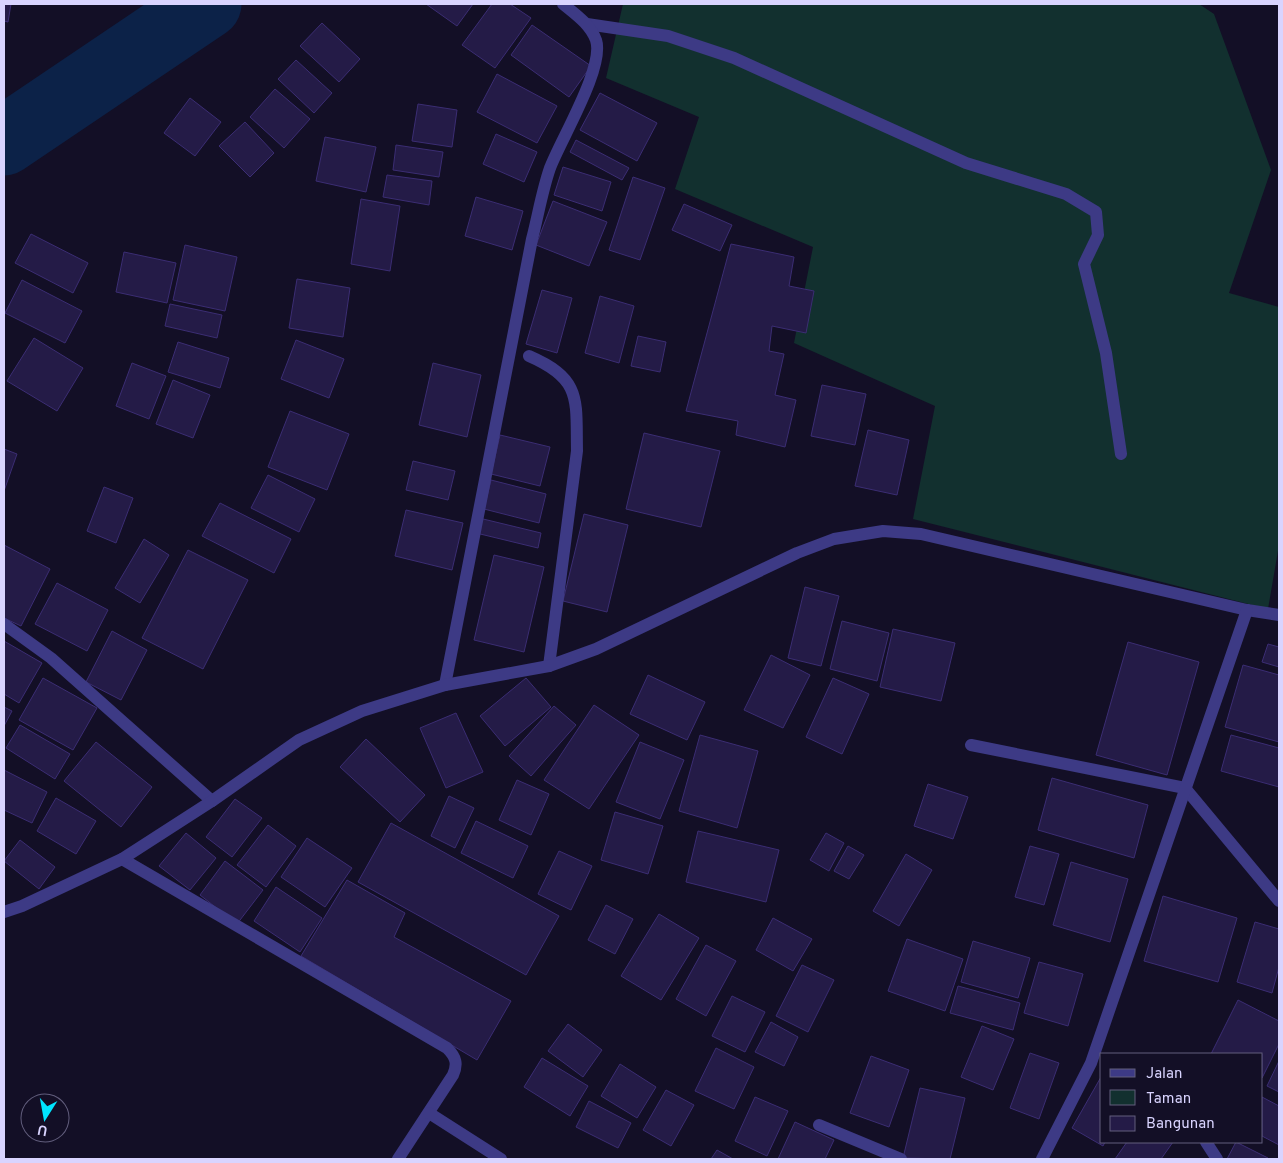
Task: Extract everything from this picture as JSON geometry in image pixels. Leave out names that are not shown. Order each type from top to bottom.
[{"type":"street","points":[[445,685],[532,239],[550,169],[594,70],[598,50],[596,40],[587,24],[562,4]]},
{"type":"street","points":[[587,24],[668,36],[734,58],[966,163],[1066,194],[1096,212],[1098,235],[1084,264],[1106,354],[1121,454]]},
{"type":"street","points":[[529,356],[557,370],[564,376],[574,394],[576,416],[577,451],[549,666]]},
{"type":"street","points":[[4,912],[22,906],[122,859],[212,801],[299,740],[362,711],[445,685],[549,666],[596,649],[804,550],[834,538],[883,530],[921,534],[1248,610],[1279,615]]},
{"type":"street","points":[[1100,1053],[1185,788],[1248,610]]},
{"type":"street","points":[[4,624],[51,658],[212,801]]},
{"type":"street","points":[[971,745],[1185,788],[1279,900]]},
{"type":"street","points":[[122,859],[447,1048],[455,1056],[456,1067],[453,1076],[398,1159]]},
{"type":"street","points":[[1046,1158],[1096,1066],[1100,1054]]},
{"type":"street","points":[[429,1113],[501,1159]]},
{"type":"street","points":[[820,1125],[901,1159]]},
{"type":"street","points":[[1207,1143],[1217,1159]]},
{"type":"green space","points":[[623,4],[1199,4],[1214,14],[1271,170],[1229,293],[1279,307],[1279,545],[1268,609],[913,519],[935,406],[794,343],[813,247],[675,189],[699,117],[606,78]]},
{"type":"building","points":[[4,4],[11,4],[8,22],[4,21]]},
{"type":"building","points":[[426,4],[473,4],[457,26]]},
{"type":"building","points":[[492,4],[510,4],[531,18],[495,68],[462,45]]},
{"type":"building","points":[[322,23],[360,59],[339,82],[300,46]]},
{"type":"building","points":[[532,25],[591,66],[569,97],[511,55]]},
{"type":"building","points":[[296,60],[332,93],[314,113],[278,79]]},
{"type":"building","points":[[497,74],[557,106],[537,143],[477,112]]},
{"type":"building","points":[[275,89],[310,119],[284,148],[250,117]]},
{"type":"building","points":[[600,93],[657,123],[637,161],[580,130]]},
{"type":"building","points":[[190,98],[221,122],[195,156],[164,133]]},
{"type":"building","points":[[418,104],[457,110],[452,147],[412,141]]},
{"type":"building","points":[[245,122],[274,153],[250,177],[219,146]]},
{"type":"building","points":[[496,134],[537,152],[524,182],[483,164]]},
{"type":"building","points":[[325,137],[376,147],[366,192],[316,181]]},
{"type":"building","points":[[576,140],[629,168],[622,180],[570,152]]},
{"type":"building","points":[[396,145],[443,152],[439,177],[393,170]]},
{"type":"building","points":[[563,167],[611,182],[602,211],[554,195]]},
{"type":"building","points":[[387,175],[432,181],[429,205],[383,197]]},
{"type":"building","points":[[633,177],[665,188],[640,260],[609,250]]},
{"type":"building","points":[[476,197],[523,211],[512,250],[465,236]]},
{"type":"building","points":[[361,199],[400,206],[390,271],[351,264]]},
{"type":"building","points":[[553,201],[607,222],[589,266],[536,245]]},
{"type":"building","points":[[684,204],[732,225],[720,251],[672,230]]},
{"type":"building","points":[[31,234],[88,263],[73,293],[15,263]]},
{"type":"building","points":[[731,244],[794,257],[789,286],[814,291],[806,333],[772,326],[769,351],[784,354],[775,395],[796,400],[785,447],[736,435],[738,421],[686,411]]},
{"type":"building","points":[[185,245],[237,257],[225,311],[173,300]]},
{"type":"building","points":[[124,252],[176,263],[167,303],[116,292]]},
{"type":"building","points":[[297,279],[350,288],[343,337],[289,328]]},
{"type":"building","points":[[22,280],[82,311],[65,343],[5,313]]},
{"type":"building","points":[[542,290],[572,298],[557,353],[526,344]]},
{"type":"building","points":[[600,296],[634,306],[619,363],[585,353]]},
{"type":"building","points":[[170,304],[222,315],[217,338],[165,326]]},
{"type":"building","points":[[638,336],[666,342],[660,372],[631,366]]},
{"type":"building","points":[[34,338],[83,368],[57,411],[7,381]]},
{"type":"building","points":[[296,340],[344,359],[329,398],[281,379]]},
{"type":"building","points":[[178,342],[229,358],[220,388],[168,372]]},
{"type":"building","points":[[132,363],[166,376],[149,419],[116,406]]},
{"type":"building","points":[[433,363],[481,375],[467,437],[419,425]]},
{"type":"building","points":[[173,380],[210,395],[193,438],[156,424]]},
{"type":"building","points":[[822,385],[866,394],[855,445],[811,436]]},
{"type":"building","points":[[290,411],[349,434],[327,490],[268,467]]},
{"type":"building","points":[[868,430],[909,440],[897,495],[855,486]]},
{"type":"building","points":[[644,433],[720,451],[701,527],[626,509]]},
{"type":"building","points":[[500,435],[550,447],[540,486],[491,474]]},
{"type":"building","points":[[4,449],[17,454],[4,491]]},
{"type":"building","points":[[413,461],[455,471],[448,500],[406,490]]},
{"type":"building","points":[[268,475],[315,499],[299,532],[251,508]]},
{"type":"building","points":[[491,480],[546,494],[539,523],[484,509]]},
{"type":"building","points":[[104,487],[133,498],[116,543],[87,531]]},
{"type":"building","points":[[220,503],[291,539],[274,573],[202,536]]},
{"type":"building","points":[[406,510],[463,523],[452,570],[395,556]]},
{"type":"building","points":[[584,514],[628,525],[607,612],[563,601]]},
{"type":"building","points":[[479,518],[541,533],[538,548],[476,533]]},
{"type":"building","points":[[144,539],[169,555],[140,603],[115,588]]},
{"type":"building","points":[[4,545],[50,569],[21,626],[4,618]]},
{"type":"building","points":[[188,550],[248,580],[203,669],[142,638]]},
{"type":"building","points":[[494,555],[544,567],[524,652],[474,640]]},
{"type":"building","points":[[57,583],[108,610],[87,651],[35,624]]},
{"type":"building","points":[[805,587],[839,596],[821,666],[788,658]]},
{"type":"building","points":[[842,621],[889,633],[877,681],[830,669]]},
{"type":"building","points":[[893,629],[955,643],[941,701],[880,687]]},
{"type":"building","points":[[112,631],[147,650],[121,700],[86,682]]},
{"type":"building","points":[[4,641],[42,663],[19,703],[4,694]]},
{"type":"building","points":[[1128,642],[1199,662],[1167,775],[1096,755]]},
{"type":"building","points":[[1268,644],[1279,647],[1279,667],[1262,662]]},
{"type":"building","points":[[771,655],[810,675],[783,728],[744,710]]},
{"type":"building","points":[[1243,665],[1279,675],[1279,742],[1225,727]]},
{"type":"building","points":[[648,675],[705,702],[687,740],[630,714]]},
{"type":"building","points":[[43,678],[97,708],[73,750],[19,720]]},
{"type":"building","points":[[526,678],[551,707],[505,746],[480,716]]},
{"type":"building","points":[[833,678],[869,694],[842,754],[806,737]]},
{"type":"building","points":[[594,705],[639,735],[589,809],[544,780]]},
{"type":"building","points":[[554,706],[576,725],[531,776],[509,756]]},
{"type":"building","points":[[4,707],[12,711],[4,726]]},
{"type":"building","points":[[456,713],[483,772],[446,788],[420,728]]},
{"type":"building","points":[[20,725],[70,754],[55,779],[6,748]]},
{"type":"building","points":[[700,735],[758,751],[737,828],[679,811]]},
{"type":"building","points":[[1231,735],[1279,748],[1279,787],[1221,771]]},
{"type":"building","points":[[366,739],[425,795],[400,822],[340,767]]},
{"type":"building","points":[[96,742],[152,787],[121,827],[64,781]]},
{"type":"building","points":[[640,742],[684,760],[660,819],[616,802]]},
{"type":"building","points":[[4,770],[47,792],[32,823],[4,810]]},
{"type":"building","points":[[1052,778],[1148,805],[1134,858],[1038,830]]},
{"type":"building","points":[[517,780],[549,794],[531,835],[499,820]]},
{"type":"building","points":[[928,784],[968,797],[953,839],[914,826]]},
{"type":"building","points":[[449,796],[474,808],[455,848],[431,836]]},
{"type":"building","points":[[56,798],[96,821],[76,854],[37,831]]},
{"type":"building","points":[[235,799],[262,818],[232,857],[206,837]]},
{"type":"building","points":[[615,812],[663,826],[648,874],[601,860]]},
{"type":"building","points":[[476,821],[528,846],[513,878],[461,853]]},
{"type":"building","points":[[391,823],[559,916],[526,975],[358,882]]},
{"type":"building","points":[[268,825],[296,846],[266,887],[237,865]]},
{"type":"building","points":[[698,831],[779,850],[766,902],[686,882]]},
{"type":"building","points":[[186,833],[216,858],[190,890],[159,866]]},
{"type":"building","points":[[826,833],[844,843],[829,871],[810,860]]},
{"type":"building","points":[[307,838],[352,868],[325,907],[281,877]]},
{"type":"building","points":[[20,840],[55,867],[39,889],[4,861]]},
{"type":"building","points":[[848,846],[864,855],[849,879],[834,871]]},
{"type":"building","points":[[1030,846],[1059,854],[1044,905],[1015,897]]},
{"type":"building","points":[[559,851],[592,866],[571,910],[538,894]]},
{"type":"building","points":[[906,854],[932,870],[899,926],[873,911]]},
{"type":"building","points":[[225,861],[263,890],[237,924],[200,895]]},
{"type":"building","points":[[1071,862],[1128,879],[1110,942],[1053,925]]},
{"type":"building","points":[[347,880],[405,913],[394,937],[511,1001],[477,1060],[301,956]]},
{"type":"building","points":[[276,887],[322,918],[300,952],[254,921]]},
{"type":"building","points":[[1163,896],[1237,918],[1218,982],[1144,961]]},
{"type":"building","points":[[606,905],[633,919],[615,954],[588,940]]},
{"type":"building","points":[[659,914],[699,938],[661,1000],[621,976]]},
{"type":"building","points":[[773,918],[812,939],[793,971],[756,950]]},
{"type":"building","points":[[1255,922],[1279,929],[1279,967],[1272,993],[1237,982]]},
{"type":"building","points":[[907,939],[963,959],[945,1011],[888,991]]},
{"type":"building","points":[[973,941],[1030,958],[1018,998],[961,982]]},
{"type":"building","points":[[706,945],[736,961],[706,1016],[676,999]]},
{"type":"building","points":[[1039,962],[1083,974],[1068,1026],[1024,1013]]},
{"type":"building","points":[[802,965],[834,980],[808,1032],[776,1016]]},
{"type":"building","points":[[958,986],[1020,1003],[1013,1030],[950,1013]]},
{"type":"building","points":[[732,996],[765,1012],[745,1052],[712,1036]]},
{"type":"building","points":[[1238,1000],[1279,1021],[1279,1044],[1263,1076],[1263,1053],[1212,1053]]},
{"type":"building","points":[[771,1022],[798,1037],[784,1066],[755,1052]]},
{"type":"building","points":[[568,1024],[602,1050],[583,1077],[548,1051]]},
{"type":"building","points":[[982,1026],[1014,1039],[993,1090],[961,1077]]},
{"type":"building","points":[[716,1048],[754,1067],[734,1109],[695,1091]]},
{"type":"building","points":[[1030,1053],[1059,1063],[1039,1119],[1010,1108]]},
{"type":"building","points":[[871,1056],[909,1070],[889,1127],[850,1113]]},
{"type":"building","points":[[542,1058],[588,1086],[570,1116],[524,1087]]},
{"type":"building","points":[[1279,1061],[1279,1092],[1267,1086]]},
{"type":"building","points":[[620,1064],[656,1087],[637,1118],[601,1096]]},
{"type":"building","points":[[1100,1079],[1100,1143],[1104,1143],[1103,1146],[1072,1128]]},
{"type":"building","points":[[920,1088],[965,1098],[950,1159],[903,1158]]},
{"type":"building","points":[[666,1090],[694,1105],[671,1146],[643,1130]]},
{"type":"building","points":[[755,1097],[788,1111],[767,1156],[735,1141]]},
{"type":"building","points":[[1263,1098],[1279,1106],[1279,1145],[1263,1137]]},
{"type":"building","points":[[589,1101],[631,1123],[618,1148],[576,1127]]},
{"type":"building","points":[[795,1122],[834,1140],[825,1159],[778,1159]]},
{"type":"building","points":[[1126,1143],[1172,1143],[1161,1159],[1115,1159]]},
{"type":"building","points":[[1235,1143],[1268,1158],[1267,1159],[1227,1159]]},
{"type":"building","points":[[717,1150],[733,1159],[711,1159]]},
{"type":"waterway","points":[[4,141],[207,4]]}]
